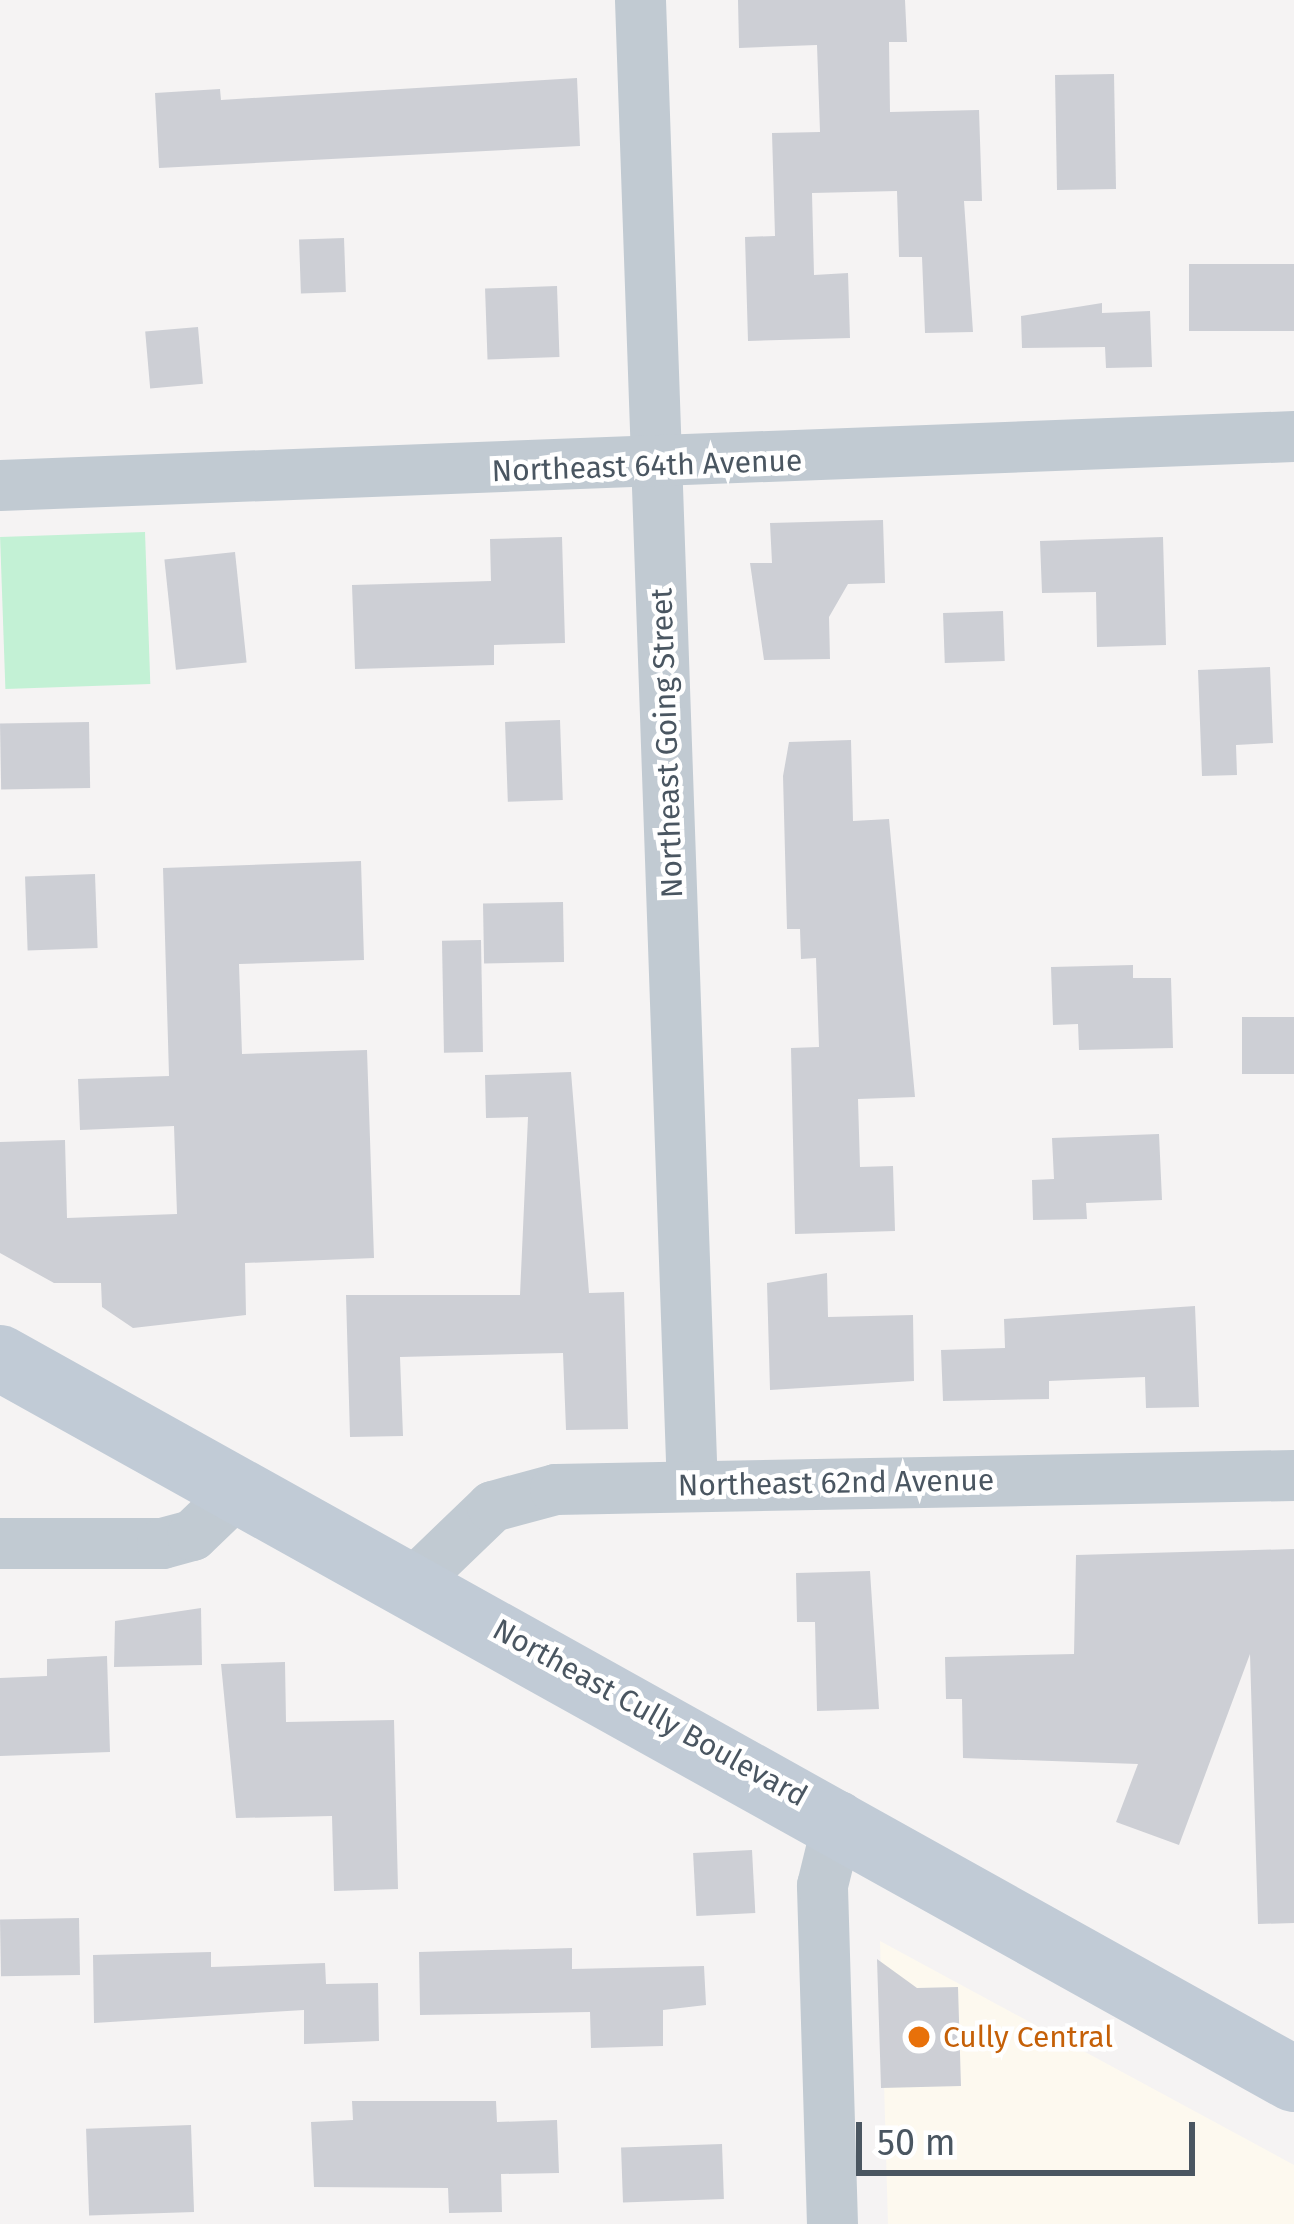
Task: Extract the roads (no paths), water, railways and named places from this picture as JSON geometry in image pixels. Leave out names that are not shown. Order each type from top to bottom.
[{"type":"main road","name":"Northeast Cully Boulevard","points":[[0,1358],[839,1816],[1294,2079]]},
{"type":"street","name":"Northeast Going Street","points":[[640,0],[692,1486]]},
{"type":"street","name":"Northeast 64th Avenue","points":[[0,485],[657,468],[1294,436]]},
{"type":"street","name":"Northeast 62nd Avenue","points":[[412,1583],[467,1522],[517,1494],[692,1486],[1294,1475]]},
{"type":"street","points":[[0,1543],[162,1543],[192,1535],[240,1489]]},
{"type":"street","points":[[832,2224],[822,1885],[839,1816]]},
{"type":"place","name":"Cully Central","points":[[919,2037]]}]
